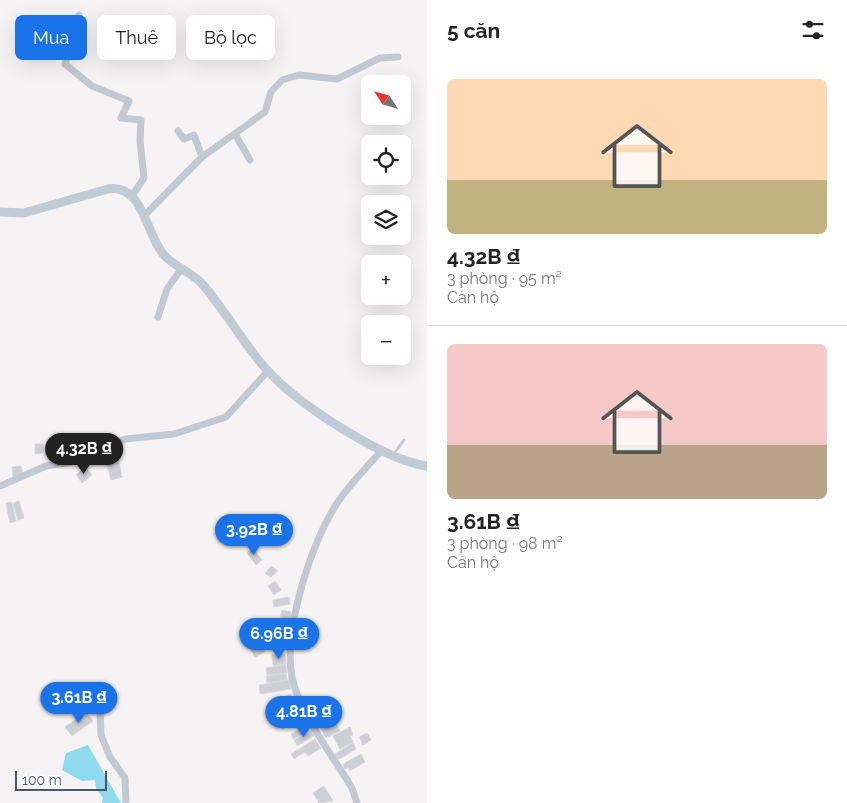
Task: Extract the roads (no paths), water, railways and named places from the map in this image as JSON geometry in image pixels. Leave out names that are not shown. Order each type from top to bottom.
[{"type":"street","points":[[144,216],[202,157],[264,112],[271,92],[282,80],[299,75],[337,79],[380,58],[398,57]]},
{"type":"street","points":[[66,60],[65,64],[92,86],[128,101],[121,118],[141,120],[140,140],[144,178],[132,196]]},
{"type":"street","points":[[178,132],[184,139],[194,135],[202,157]]},
{"type":"street","points":[[235,134],[250,160]]},
{"type":"street","points":[[0,212],[24,213],[116,188],[132,196],[165,256],[203,285],[268,371],[318,414],[382,450],[427,466]]},
{"type":"street","points":[[158,317],[167,289],[182,268]]},
{"type":"street","points":[[0,486],[46,466],[72,462],[125,439],[167,436],[203,424],[219,421],[226,417],[268,371]]},
{"type":"street","points":[[357,803],[352,788],[301,704],[292,677],[291,641],[303,582],[329,516],[340,499],[382,450]]},
{"type":"street","points":[[86,706],[96,697],[103,701],[100,712],[101,735],[110,757],[126,778],[128,793],[126,803]]},
{"type":"lane","points":[[394,455],[404,440]]},
{"type":"water","points":[[88,745],[121,803],[102,803],[103,798],[96,788],[95,780],[82,781],[62,770],[66,753]]}]
